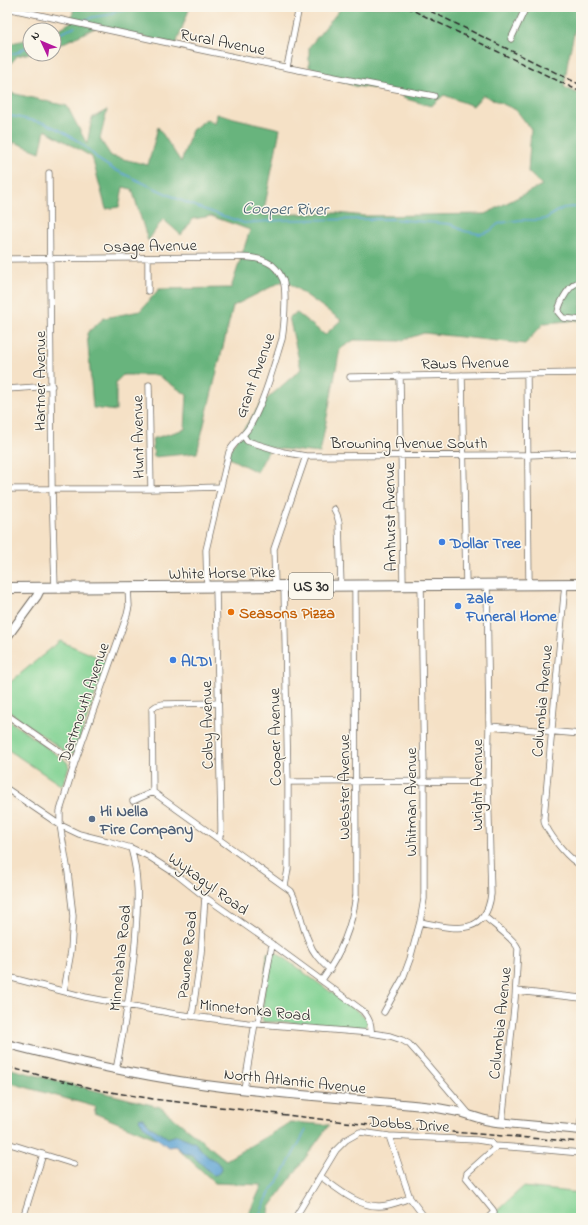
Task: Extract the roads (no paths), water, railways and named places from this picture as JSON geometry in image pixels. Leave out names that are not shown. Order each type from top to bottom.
[{"type":"highway","name":"White Horse Pike","points":[[7,588],[581,584]]},
{"type":"street","points":[[287,68],[299,7]]},
{"type":"street","points":[[511,39],[526,7]]},
{"type":"street","name":"Rural Avenue","points":[[7,8],[174,45],[434,96]]},
{"type":"street","name":"Hartner Avenue","points":[[49,174],[54,588]]},
{"type":"street","name":"Osage Avenue","points":[[7,259],[231,257],[259,259],[274,266],[284,282]]},
{"type":"street","points":[[148,258],[148,291]]},
{"type":"street","name":"Grant Avenue","points":[[211,587],[206,550],[220,488],[229,452],[233,445],[249,427],[260,404],[282,339],[284,328],[284,282]]},
{"type":"street","points":[[581,282],[574,284],[560,304],[558,312],[563,318],[581,320]]},
{"type":"street","name":"Raws Avenue","points":[[350,376],[581,373]]},
{"type":"street","points":[[527,374],[529,584]]},
{"type":"street","points":[[462,375],[465,455],[466,584]]},
{"type":"street","name":"Amhurst Avenue","points":[[400,376],[403,585]]},
{"type":"street","points":[[7,389],[52,386]]},
{"type":"street","name":"Hunt Avenue","points":[[149,386],[151,489]]},
{"type":"street","name":"Browning Avenue South","points":[[243,435],[247,441],[283,452],[306,456],[528,455],[581,453]]},
{"type":"street","name":"Cooper Avenue","points":[[285,886],[288,869],[288,782],[280,586],[274,549],[306,456]]},
{"type":"street","points":[[7,489],[220,488]]},
{"type":"street","points":[[334,509],[339,523],[340,586]]},
{"type":"street","name":"Wright Avenue","points":[[484,916],[490,906],[491,894],[488,781],[489,726],[487,584]]},
{"type":"street","name":"Columbia Avenue","points":[[565,584],[544,817],[545,826],[562,850],[581,865]]},
{"type":"street","name":"Whitman Avenue","points":[[384,1012],[410,959],[420,922],[424,899],[421,585]]},
{"type":"street","name":"Webster Avenue","points":[[322,980],[330,970],[345,942],[350,926],[356,888],[354,586]]},
{"type":"street","name":"Colby Avenue","points":[[211,587],[218,703],[221,824],[218,839]]},
{"type":"street","points":[[7,637],[37,596],[41,588]]},
{"type":"street","name":"Dartmouth Avenue","points":[[64,991],[71,952],[73,916],[68,872],[60,825],[60,811],[75,762],[127,615],[128,588]]},
{"type":"street","points":[[154,792],[152,709],[163,704],[218,703]]},
{"type":"street","points":[[7,715],[75,762]]},
{"type":"street","points":[[489,726],[581,734]]},
{"type":"street","points":[[288,782],[488,781]]},
{"type":"street","name":"Wykagyl Road","points":[[7,789],[60,825],[79,834],[131,848],[148,856],[176,874],[205,897],[349,1000],[368,1016],[372,1027],[371,1033]]},
{"type":"street","points":[[154,792],[291,891],[297,900],[306,933],[312,948],[321,963],[330,970]]},
{"type":"street","points":[[133,801],[154,792]]},
{"type":"street","name":"Minnehaha Road","points":[[116,1070],[134,963],[138,894],[136,864],[131,848]]},
{"type":"street","name":"Pawnee Road","points":[[192,1016],[202,954],[205,897]]},
{"type":"street","points":[[420,922],[461,928],[470,926],[484,916]]},
{"type":"street","name":"Columbia Avenue","points":[[484,916],[518,946],[516,991],[502,1123]]},
{"type":"street","points":[[244,1089],[272,944]]},
{"type":"street","points":[[7,968],[9,971],[8,978]]},
{"type":"street","name":"Minnetonka Road","points":[[8,978],[85,997],[192,1016],[256,1024],[371,1033],[390,1036],[402,1040],[408,1044],[470,1115]]},
{"type":"street","points":[[516,991],[581,998]]},
{"type":"street","name":"North Atlantic Avenue","points":[[7,1044],[96,1066],[216,1086],[449,1110],[502,1123],[581,1130]]},
{"type":"street","points":[[449,1110],[454,1106],[457,1100]]},
{"type":"street","points":[[581,1120],[581,1130]]},
{"type":"street","name":"Dobbs Drive","points":[[295,1218],[336,1150],[346,1140],[360,1132],[389,1136],[477,1140],[490,1142],[493,1145],[581,1153]]},
{"type":"street","points":[[389,1136],[410,1198],[425,1218]]},
{"type":"street","points":[[7,1143],[74,1164]]},
{"type":"street","points":[[488,1218],[494,1212],[493,1210],[466,1177],[467,1173],[495,1148],[493,1145]]},
{"type":"street","points":[[23,1218],[43,1154]]},
{"type":"street","points":[[320,1176],[347,1195],[367,1205],[381,1206],[410,1198]]},
{"type":"water","points":[[140,1117],[144,1119],[151,1127],[168,1138],[177,1135],[194,1142],[208,1157],[216,1161],[221,1167],[220,1172],[213,1175],[192,1155],[183,1152],[175,1146],[168,1147],[139,1120]]},
{"type":"waterway","points":[[83,21],[133,7]]},
{"type":"waterway","points":[[62,33],[75,27]]},
{"type":"waterway","points":[[7,55],[22,50]]},
{"type":"waterway","name":"Cooper River","points":[[7,115],[44,123],[58,129],[78,141],[99,160],[113,169],[180,200],[244,223],[285,220],[391,219],[450,224],[464,231],[480,234],[490,231],[498,224],[520,220],[545,219],[563,208],[581,208]]},
{"type":"waterway","points":[[258,1218],[269,1194],[282,1175],[306,1130]]},
{"type":"railway","points":[[406,7],[581,92]]},
{"type":"railway","points":[[422,7],[581,85]]},
{"type":"railway","points":[[7,1067],[99,1090],[153,1099],[370,1125],[581,1142]]},
{"type":"place","name":"Dollar Tree","points":[[442,542]]},
{"type":"place","name":"Zale Funeral Home","points":[[458,606]]},
{"type":"place","name":"Seasons Pizza","points":[[231,612]]},
{"type":"place","name":"ALDI","points":[[173,660]]},
{"type":"place","name":"Hi Nella Fire Company","points":[[92,819]]}]
